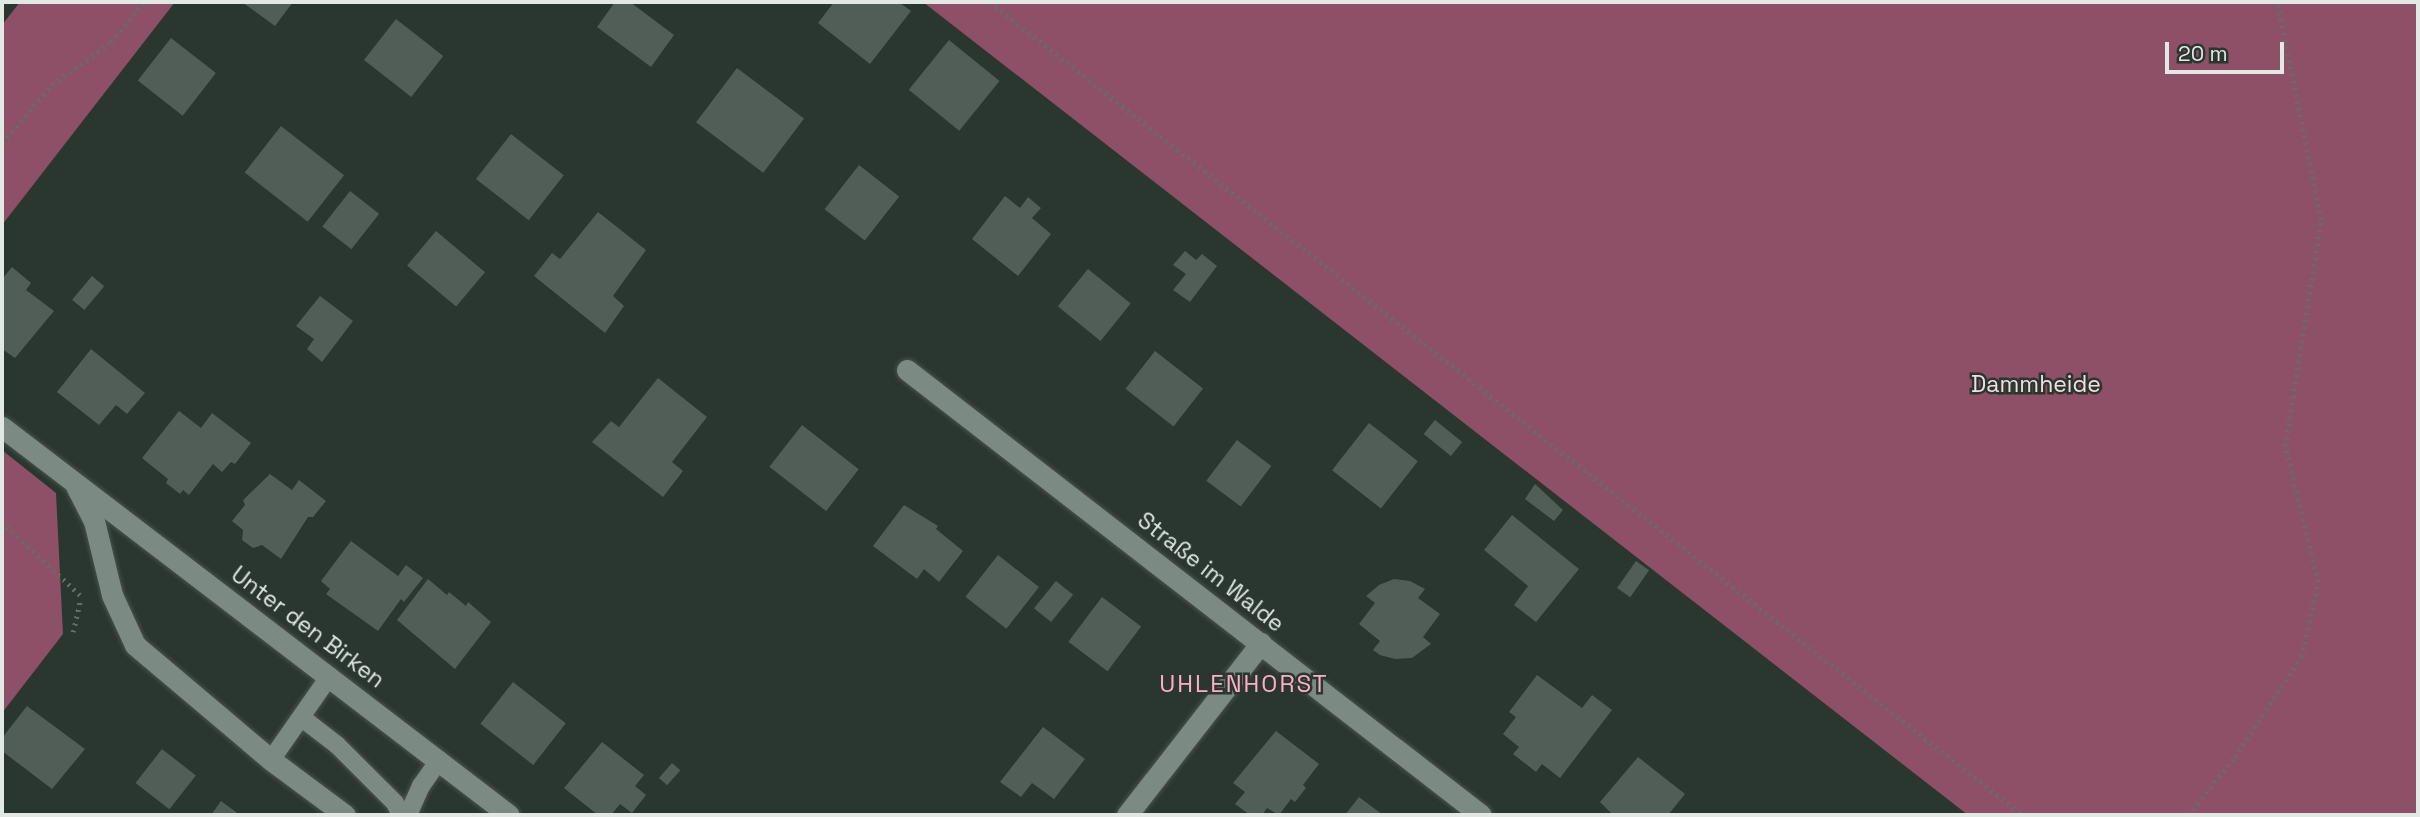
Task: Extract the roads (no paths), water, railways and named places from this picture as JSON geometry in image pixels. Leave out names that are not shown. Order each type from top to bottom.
[{"type":"street","name":"Straße im Walde","points":[[907,370],[1481,815]]},
{"type":"street","name":"Unter den Birken","points":[[2,427],[509,815]]},
{"type":"street","name":"Unter den Birken","points":[[74,481],[94,521],[112,595],[135,645],[271,760],[345,815]]},
{"type":"street","points":[[1127,815],[1261,643]]},
{"type":"lane","points":[[271,760],[330,677]]},
{"type":"lane","points":[[302,718],[337,745],[395,803],[401,815]]},
{"type":"lane","points":[[408,815],[421,786],[439,761]]},
{"type":"district","name":"UHLENHORST","points":[[1244,684]]},
{"type":"park label","name":"Dammheide","points":[[2036,384]]}]
